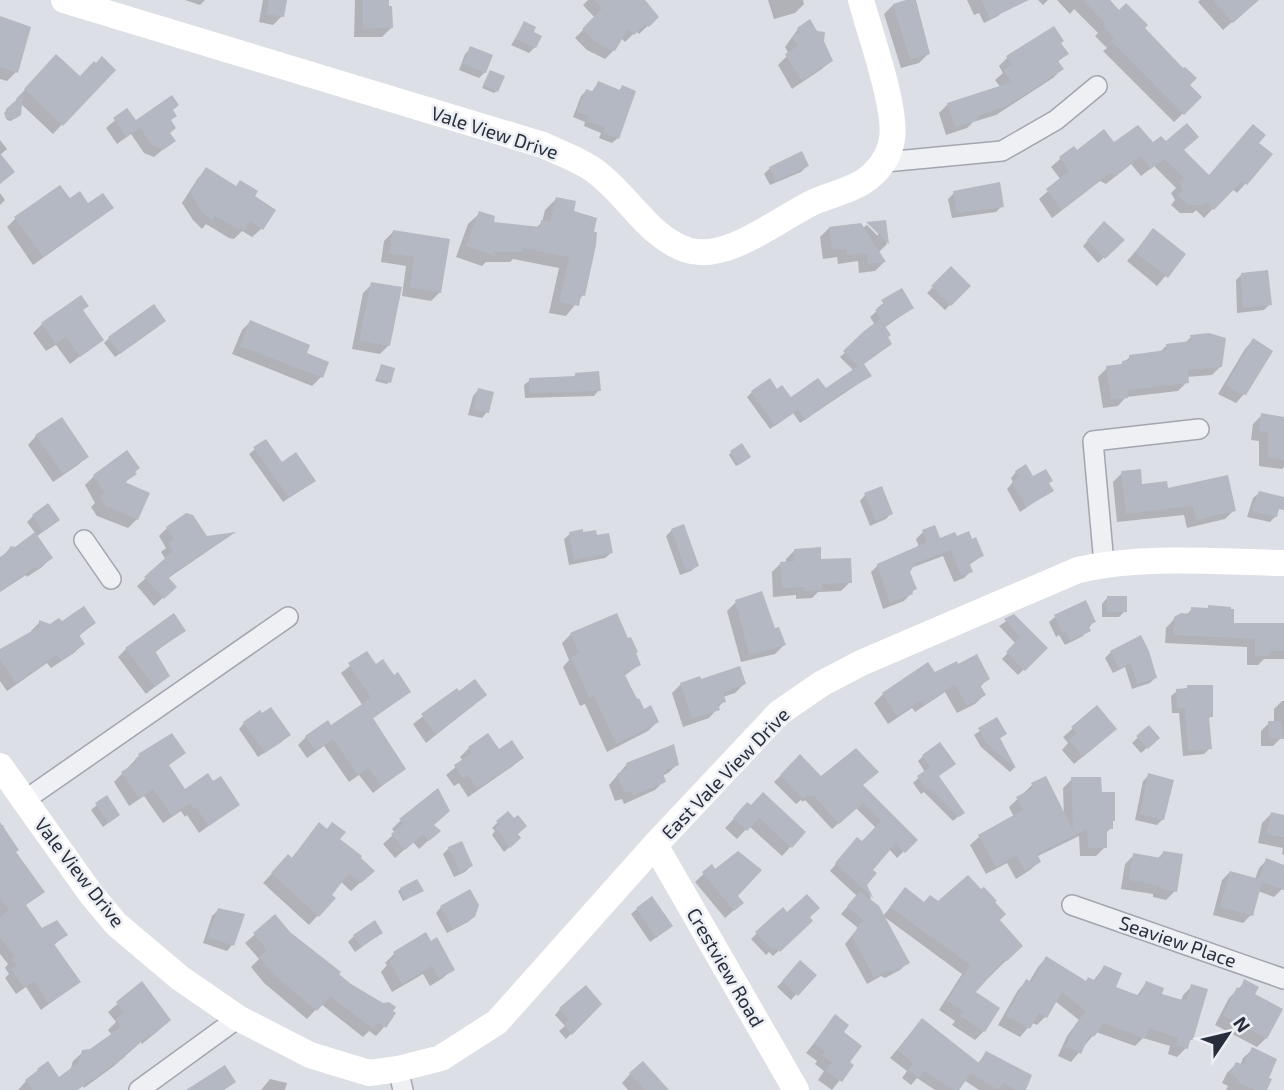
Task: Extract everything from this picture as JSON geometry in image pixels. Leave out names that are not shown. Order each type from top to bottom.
[{"type":"street","name":"Vale View Drive","points":[[64,0],[543,145],[594,170],[623,195],[656,233],[689,250],[715,251],[739,243],[812,203],[863,181],[885,162]]},
{"type":"street","points":[[861,0],[892,117],[892,140],[885,162],[1002,151],[1056,120],[1097,86]]},
{"type":"street","points":[[1104,564],[1093,441],[1199,429]]},
{"type":"street","points":[[84,540],[111,579]]},
{"type":"street","name":"East Vale View Drive","points":[[238,1018],[310,1055],[400,1080],[442,1058],[497,1021],[655,845],[779,713],[821,684],[861,663],[1078,570],[1104,564],[1164,561],[1284,563]]},
{"type":"street","points":[[25,800],[288,617]]},
{"type":"street","name":"Vale View Drive","points":[[0,766],[91,894],[116,924],[180,978],[238,1018]]},
{"type":"street","name":"Crestview Road","points":[[655,845],[796,1090]]},
{"type":"street","name":"Seaview Place","points":[[1072,905],[1284,979]]},
{"type":"street","points":[[139,1090],[238,1018]]},
{"type":"building","points":[[269,0],[287,0],[284,17],[267,14]]},
{"type":"building","points":[[363,0],[389,0],[389,6],[392,6],[393,28],[363,29]]},
{"type":"building","points":[[594,0],[645,0],[659,17],[649,27],[646,24],[634,35],[628,29],[615,51],[610,50],[595,42],[582,29],[602,8]]},
{"type":"building","points":[[916,0],[930,54],[910,60],[893,4]]},
{"type":"building","points":[[981,0],[1029,0],[990,19]]},
{"type":"building","points":[[1083,0],[1110,0],[1119,10],[1126,3],[1148,25],[1145,28],[1183,68],[1197,78],[1190,85],[1202,97],[1184,115],[1111,41],[1114,38],[1103,26],[1105,23]]},
{"type":"building","points":[[1213,0],[1259,0],[1233,23]]},
{"type":"building","points":[[0,16],[31,27],[18,73],[0,67]]},
{"type":"building","points":[[810,19],[817,31],[825,32],[824,41],[833,61],[802,81],[785,54],[798,46],[792,37],[800,32],[797,28]]},
{"type":"building","points":[[524,21],[536,27],[534,32],[542,36],[536,48],[515,39]]},
{"type":"building","points":[[1054,26],[1069,54],[1058,61],[1064,69],[1007,106],[977,116],[978,120],[955,127],[947,103],[1012,82],[1003,70],[1012,64],[1006,56]]},
{"type":"building","points":[[470,46],[493,55],[486,73],[463,64]]},
{"type":"building","points":[[56,54],[80,76],[102,56],[116,70],[63,126],[24,89]]},
{"type":"building","points":[[490,70],[505,76],[498,92],[483,85]]},
{"type":"building","points":[[598,81],[620,90],[622,85],[636,91],[619,139],[603,133],[605,128],[587,121],[589,116],[577,112],[586,89],[594,92]]},
{"type":"building","points":[[23,94],[21,115],[15,119],[5,118],[6,109]]},
{"type":"building","points":[[172,95],[179,105],[173,110],[177,116],[171,120],[176,128],[170,133],[176,141],[163,150],[152,145],[140,128],[126,137],[113,118],[127,108],[136,120]]},
{"type":"building","points":[[1187,123],[1199,137],[1184,150],[1209,175],[1253,124],[1266,135],[1259,143],[1273,154],[1247,185],[1242,181],[1214,210],[1206,202],[1203,205],[1189,205],[1178,195],[1183,190],[1179,183],[1184,178],[1164,159],[1151,169],[1141,156],[1116,176],[1110,173],[1062,210],[1046,189],[1069,171],[1059,157],[1074,146],[1077,150],[1104,129],[1114,142],[1138,125],[1153,142],[1161,136],[1166,141]]},
{"type":"building","points":[[802,151],[809,166],[776,181],[769,167]]},
{"type":"building","points":[[0,153],[15,172],[0,184]]},
{"type":"building","points":[[206,167],[236,186],[240,180],[258,191],[255,196],[276,210],[263,230],[250,221],[244,231],[240,228],[239,230],[215,216],[212,221],[201,211],[190,192]]},
{"type":"building","points":[[1000,182],[1004,207],[957,213],[953,191]]},
{"type":"building","points":[[60,185],[70,198],[80,191],[88,203],[103,193],[114,208],[43,257],[14,217]]},
{"type":"building","points":[[556,197],[576,201],[574,211],[597,218],[594,232],[597,232],[596,245],[585,296],[581,295],[579,306],[559,302],[569,257],[523,248],[523,252],[495,252],[495,256],[466,246],[479,211],[495,216],[494,222],[540,227],[541,220],[550,222]]},
{"type":"building","points":[[886,220],[889,244],[866,222]]},
{"type":"building","points":[[1104,221],[1125,240],[1105,259],[1087,240]]},
{"type":"building","points":[[861,223],[886,262],[868,264],[867,253],[847,255],[846,249],[832,250],[829,227]]},
{"type":"building","points":[[1153,228],[1186,254],[1168,278],[1135,252]]},
{"type":"building","points":[[393,230],[450,239],[441,293],[410,288],[414,257],[389,253]]},
{"type":"building","points":[[951,266],[971,286],[951,306],[931,286]]},
{"type":"building","points":[[1268,270],[1272,305],[1243,308],[1241,273]]},
{"type":"building","points":[[371,282],[402,287],[390,346],[359,341]]},
{"type":"building","points":[[902,288],[914,308],[885,326],[875,310],[884,304],[881,300]]},
{"type":"building","points":[[81,295],[89,306],[83,310],[104,340],[80,357],[66,337],[56,344],[41,323]]},
{"type":"building","points":[[154,304],[166,321],[120,354],[108,337]]},
{"type":"building","points":[[880,319],[891,335],[888,337],[892,344],[864,364],[872,376],[842,393],[805,420],[798,410],[775,426],[751,391],[770,378],[777,389],[782,385],[791,397],[818,378],[826,388],[858,366],[843,351]]},
{"type":"building","points":[[250,320],[310,345],[307,353],[329,362],[323,378],[240,346]]},
{"type":"building","points":[[1209,333],[1226,338],[1222,367],[1188,370],[1189,383],[1127,390],[1128,398],[1111,400],[1106,366],[1122,364],[1122,361],[1129,360],[1129,355],[1167,350],[1166,344],[1191,341],[1190,335]]},
{"type":"building","points":[[1253,338],[1273,351],[1246,395],[1226,385]]},
{"type":"building","points":[[381,364],[395,368],[391,383],[377,379]]},
{"type":"building","points":[[599,371],[601,391],[530,393],[529,378],[576,376],[575,373]]},
{"type":"building","points":[[478,388],[494,392],[489,413],[473,410]]},
{"type":"building","points":[[1261,413],[1284,417],[1284,460],[1268,458],[1268,432],[1259,431]]},
{"type":"building","points":[[62,417],[89,457],[63,474],[35,435]]},
{"type":"building","points":[[266,439],[282,462],[296,452],[316,481],[289,498],[253,447]]},
{"type":"building","points":[[742,443],[751,457],[739,465],[730,451]]},
{"type":"building","points":[[127,450],[140,468],[135,472],[137,474],[125,482],[150,493],[138,520],[107,508],[99,497],[104,493],[93,475]]},
{"type":"building","points":[[1026,464],[1033,476],[1046,469],[1053,481],[1049,483],[1054,491],[1026,507],[1012,482],[1019,477],[1015,471]]},
{"type":"building","points":[[1141,469],[1142,484],[1167,481],[1168,488],[1228,475],[1236,511],[1196,520],[1193,506],[1126,514],[1121,471]]},
{"type":"building","points":[[882,486],[893,514],[876,521],[864,493]]},
{"type":"building","points":[[1259,491],[1284,497],[1284,510],[1279,509],[1277,517],[1251,511]]},
{"type":"building","points":[[48,503],[60,520],[43,532],[32,515]]},
{"type":"building","points":[[186,513],[193,515],[207,536],[236,532],[168,577],[177,587],[164,599],[144,577],[173,551],[168,543],[174,539],[166,527]]},
{"type":"building","points":[[684,524],[699,566],[686,571],[671,529]]},
{"type":"building","points":[[935,525],[940,538],[955,532],[957,536],[969,531],[972,539],[976,537],[984,556],[969,562],[973,572],[961,576],[951,550],[916,563],[910,572],[917,589],[912,591],[913,594],[890,603],[877,564],[927,542],[922,530]]},
{"type":"building","points":[[583,529],[583,532],[596,530],[597,535],[609,533],[613,553],[574,560],[569,532]]},
{"type":"building","points":[[35,532],[53,558],[37,569],[35,567],[0,592],[0,557],[9,551],[10,546],[15,547]]},
{"type":"building","points":[[821,547],[821,559],[851,558],[852,583],[822,584],[822,590],[782,588],[780,562],[794,561],[794,549]]},
{"type":"building","points":[[762,591],[775,628],[779,627],[786,645],[749,655],[735,600]]},
{"type":"building","points":[[1107,596],[1127,596],[1127,612],[1107,612]]},
{"type":"building","points":[[1086,600],[1096,622],[1088,625],[1091,631],[1070,641],[1065,631],[1063,634],[1054,615]]},
{"type":"building","points":[[1208,605],[1234,609],[1234,623],[1284,623],[1284,651],[1269,651],[1269,656],[1255,656],[1255,639],[1173,635],[1174,617],[1181,613],[1191,614],[1191,607],[1208,608]]},
{"type":"building","points":[[84,606],[96,623],[79,635],[85,644],[61,661],[57,655],[16,683],[0,660],[0,649],[39,627],[39,620],[50,624],[59,618],[62,621]]},
{"type":"building","points":[[174,613],[186,631],[155,651],[170,676],[155,687],[125,648]]},
{"type":"building","points":[[617,613],[628,638],[631,637],[638,652],[636,653],[641,665],[624,673],[644,709],[651,705],[659,722],[616,744],[594,696],[589,698],[571,657],[579,653],[570,633]]},
{"type":"building","points":[[1014,614],[1048,648],[1025,671],[1006,652],[1020,637],[1004,619]]},
{"type":"building","points":[[1141,635],[1157,678],[1137,684],[1131,663],[1119,669],[1110,651]]},
{"type":"building","points":[[367,651],[376,664],[383,659],[394,675],[398,672],[411,692],[373,718],[406,769],[382,786],[368,768],[358,775],[333,739],[316,751],[305,736],[328,720],[331,725],[371,698],[348,663]]},
{"type":"building","points":[[977,654],[990,679],[980,685],[986,695],[967,706],[955,684],[924,705],[922,700],[897,716],[882,693],[928,662],[935,672]]},
{"type":"building","points":[[740,666],[746,684],[723,692],[726,702],[718,704],[720,710],[692,719],[680,683]]},
{"type":"building","points":[[475,679],[487,695],[436,735],[421,714],[457,688],[459,691]]},
{"type":"building","points":[[1187,685],[1213,685],[1213,717],[1209,717],[1212,749],[1188,751],[1185,708],[1177,708],[1176,689],[1187,688]]},
{"type":"building","points":[[1097,705],[1117,729],[1083,757],[1069,740],[1077,734],[1071,727]]},
{"type":"building","points":[[271,707],[291,735],[265,753],[243,722],[260,710],[262,713]]},
{"type":"building","points":[[997,717],[1007,734],[1000,738],[1016,768],[986,743],[978,728]]},
{"type":"building","points":[[1268,721],[1282,721],[1283,739],[1269,739]]},
{"type":"building","points":[[1149,725],[1160,738],[1148,749],[1136,736]]},
{"type":"building","points":[[172,733],[186,753],[169,765],[185,789],[208,773],[213,781],[221,776],[240,805],[209,826],[190,803],[172,816],[153,789],[139,798],[121,772],[137,762],[135,759],[138,754]]},
{"type":"building","points":[[488,733],[499,749],[512,740],[524,758],[477,789],[468,775],[463,779],[454,765],[472,753],[468,747]]},
{"type":"building","points":[[940,742],[956,764],[939,776],[965,813],[959,817],[930,788],[926,790],[917,776],[930,767],[922,755]]},
{"type":"building","points":[[674,744],[679,765],[663,773],[666,782],[633,796],[631,791],[624,793],[617,774],[628,768],[626,763]]},
{"type":"building","points":[[856,748],[879,772],[863,785],[918,840],[905,853],[896,843],[873,870],[877,873],[867,885],[873,898],[835,863],[857,837],[862,841],[881,821],[863,803],[839,824],[813,795],[803,799],[780,775],[800,754],[821,776]]},
{"type":"building","points":[[1148,773],[1174,780],[1164,820],[1140,814]]},
{"type":"building","points":[[1046,776],[1073,830],[1071,777],[1101,777],[1102,792],[1115,792],[1115,821],[1113,829],[1107,829],[1107,848],[1088,848],[1087,829],[1037,854],[1041,862],[1025,871],[1016,855],[996,867],[978,835],[1023,810],[1016,797],[1033,788],[1031,783]]},
{"type":"building","points":[[438,788],[450,811],[434,825],[441,831],[429,841],[423,834],[405,850],[391,834],[404,823],[399,819]]},
{"type":"building","points":[[763,792],[806,832],[792,848],[759,818],[747,831],[733,818],[747,802],[751,805]]},
{"type":"building","points":[[107,795],[120,815],[109,823],[95,803]]},
{"type":"building","points":[[508,811],[514,818],[518,815],[527,826],[518,834],[521,838],[510,848],[496,828],[500,825],[496,821]]},
{"type":"building","points":[[1271,812],[1284,815],[1284,837],[1266,834]]},
{"type":"building","points":[[0,822],[19,850],[16,852],[45,892],[26,905],[42,928],[57,920],[68,935],[54,944],[81,982],[49,1004],[34,981],[24,988],[11,969],[16,966],[11,959],[15,956],[0,937],[0,917],[9,910],[0,898]]},
{"type":"building","points":[[319,822],[327,829],[332,822],[346,832],[340,839],[362,856],[375,871],[361,883],[349,873],[332,895],[336,898],[319,917],[271,873],[288,854],[292,858]]},
{"type":"building","points":[[462,841],[473,866],[460,872],[448,847]]},
{"type":"building","points":[[738,851],[762,870],[738,896],[744,903],[734,911],[702,872],[712,864],[715,869]]},
{"type":"building","points":[[1163,851],[1183,854],[1177,892],[1129,880],[1133,853],[1161,858]]},
{"type":"building","points":[[1266,858],[1284,865],[1284,890],[1262,882],[1253,916],[1220,907],[1230,871],[1259,879]]},
{"type":"building","points":[[968,875],[997,901],[995,902],[1006,914],[1000,920],[1023,946],[1007,961],[1005,959],[976,992],[1000,1008],[985,1032],[960,1016],[963,1011],[947,1001],[970,965],[890,907],[905,887],[924,902],[930,895],[938,901]]},
{"type":"building","points":[[417,879],[424,891],[405,900],[400,888]]},
{"type":"building","points":[[470,889],[479,905],[475,917],[453,929],[440,906]]},
{"type":"building","points":[[860,891],[879,906],[910,963],[874,978],[852,936],[863,920],[847,906]]},
{"type":"building","points":[[807,894],[820,908],[810,917],[813,921],[780,952],[776,948],[773,950],[755,932],[783,907],[787,912]]},
{"type":"building","points":[[652,896],[673,926],[656,938],[636,908]]},
{"type":"building","points":[[218,908],[245,914],[234,946],[208,937]]},
{"type":"building","points":[[275,914],[290,932],[341,972],[339,974],[351,984],[383,1003],[389,1002],[396,1007],[393,1011],[396,1013],[386,1028],[378,1023],[373,1029],[330,996],[317,1011],[273,974],[259,957],[267,950],[253,933]]},
{"type":"building","points":[[375,920],[383,933],[361,947],[353,935]]},
{"type":"building","points":[[426,932],[431,941],[437,937],[455,970],[439,979],[432,966],[402,984],[389,961],[396,957],[393,952]]},
{"type":"building","points":[[1046,956],[1086,981],[1088,977],[1096,981],[1104,965],[1122,973],[1116,987],[1140,996],[1146,981],[1164,988],[1162,994],[1186,1001],[1191,984],[1208,989],[1188,1049],[1176,1045],[1178,1038],[1149,1028],[1145,1039],[1104,1023],[1094,1037],[1090,1034],[1081,1054],[1066,1047],[1075,1025],[1086,1011],[1062,992],[1047,1018],[1039,1013],[1030,1029],[1006,1016],[1026,979],[1032,982]]},
{"type":"building","points":[[800,960],[817,975],[798,996],[782,981]]},
{"type":"building","points":[[1244,979],[1259,987],[1255,994],[1283,1009],[1267,1039],[1223,1015]]},
{"type":"building","points":[[142,981],[171,1020],[152,1036],[150,1034],[125,1057],[77,1090],[33,1090],[25,1080],[48,1061],[59,1077],[78,1063],[82,1050],[90,1049],[121,1027],[115,1019],[124,1013],[116,1002]]},
{"type":"building","points":[[586,985],[602,1004],[572,1035],[564,1025],[569,1020],[559,1008]]},
{"type":"building","points":[[835,1014],[849,1025],[844,1032],[862,1046],[850,1062],[854,1065],[842,1082],[826,1071],[832,1062],[822,1055],[825,1051],[814,1043]]},
{"type":"building","points":[[922,1018],[979,1063],[986,1051],[1032,1075],[1026,1090],[1015,1090],[1004,1083],[998,1090],[971,1073],[959,1090],[953,1090],[925,1071],[919,1078],[908,1070],[913,1063],[897,1050]]},
{"type":"building","points":[[1252,1047],[1277,1059],[1267,1090],[1255,1090],[1236,1082],[1238,1078],[1230,1074],[1236,1062],[1244,1065]]},
{"type":"building","points":[[643,1061],[669,1090],[645,1090],[629,1073]]},
{"type":"building","points":[[225,1065],[236,1082],[224,1090],[186,1090]]}]
